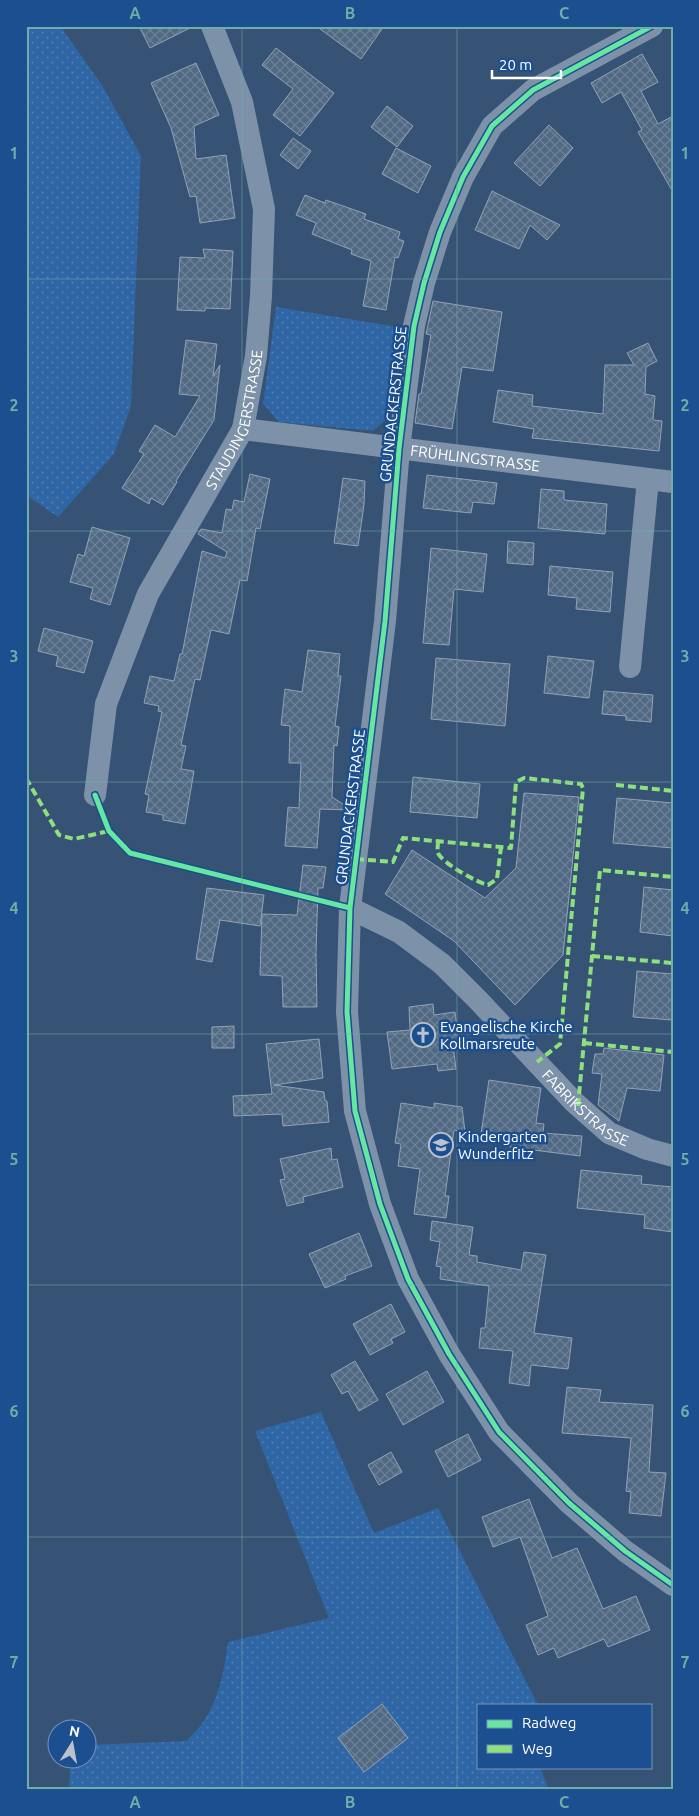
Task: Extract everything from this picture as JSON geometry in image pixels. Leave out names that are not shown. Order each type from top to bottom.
[{"type":"street","name":"STAUDINGERSTRASSE","points":[[95,795],[106,704],[148,594],[243,429],[256,356],[262,296],[264,209],[242,102],[212,26]]},
{"type":"street","name":"GRUNDACKERSTRASSE","points":[[652,26],[533,90],[492,126],[463,177],[440,232],[424,283],[414,326],[400,449],[385,621],[350,908],[347,1012],[355,1111],[380,1204],[408,1279],[449,1354],[499,1432],[570,1503],[625,1550],[673,1585]]},
{"type":"street","name":"FRÜHLINGSTRASSE","points":[[243,429],[673,482]]},
{"type":"street","points":[[630,668],[648,479]]},
{"type":"street","name":"FABRIKSTRASSE","points":[[350,908],[399,932],[442,964],[574,1102],[609,1133],[647,1150],[673,1156]]},
{"type":"shaded area","points":[[26,26],[60,26],[102,85],[141,156],[131,406],[114,454],[58,517],[26,495]]},
{"type":"shaded area","points":[[276,307],[404,328],[387,418],[373,431],[279,422],[263,404]]},
{"type":"shaded area","points":[[321,1412],[374,1533],[438,1508],[537,1704],[477,1704],[477,1768],[540,1768],[549,1790],[69,1790],[70,1768],[98,1768],[98,1745],[186,1741],[205,1720],[211,1708],[224,1669],[228,1642],[329,1618],[255,1431]]},
{"type":"building","points":[[139,26],[194,26],[150,48]]},
{"type":"building","points":[[316,26],[384,26],[361,59]]},
{"type":"building","points":[[276,48],[334,93],[300,136],[273,115],[293,89],[262,65]]},
{"type":"building","points":[[642,54],[658,82],[641,91],[658,124],[673,116],[673,192],[638,132],[642,130],[621,92],[602,103],[591,83]]},
{"type":"building","points":[[196,63],[219,115],[194,126],[196,159],[226,155],[235,218],[200,223],[196,196],[190,197],[171,128],[151,83]]},
{"type":"building","points":[[387,106],[413,126],[397,147],[371,127]]},
{"type":"building","points":[[549,125],[573,148],[540,186],[514,163]]},
{"type":"building","points":[[293,138],[311,151],[298,169],[280,155]]},
{"type":"building","points":[[396,148],[431,166],[418,193],[382,174]]},
{"type":"building","points":[[492,191],[560,225],[547,240],[530,225],[519,249],[475,230]]},
{"type":"building","points":[[305,195],[325,203],[326,200],[366,214],[364,219],[400,232],[398,239],[404,241],[398,258],[395,257],[386,310],[363,306],[371,261],[351,254],[352,250],[312,234],[316,223],[296,215]]},
{"type":"building","points":[[203,249],[233,251],[230,309],[205,308],[205,311],[177,310],[180,257],[205,258]]},
{"type":"building","points":[[433,301],[502,312],[493,371],[462,367],[452,429],[415,423],[431,335],[426,334]]},
{"type":"building","points":[[186,340],[217,344],[213,376],[220,365],[214,420],[163,505],[151,498],[149,504],[122,488],[144,454],[139,451],[155,425],[175,437],[200,396],[179,394]]},
{"type":"building","points":[[648,343],[657,361],[646,367],[645,394],[655,396],[653,420],[662,421],[659,451],[532,438],[534,429],[493,422],[498,390],[533,395],[532,406],[603,414],[605,365],[634,365],[627,353]]},
{"type":"building","points":[[250,474],[270,479],[260,529],[256,528],[247,581],[240,580],[229,634],[211,630],[200,680],[195,679],[181,745],[186,746],[181,769],[194,771],[185,824],[163,820],[163,815],[146,812],[149,795],[145,794],[162,712],[158,711],[159,706],[144,703],[150,676],[174,681],[180,654],[182,654],[202,551],[225,558],[227,552],[198,534],[201,529],[222,533],[226,509],[232,510],[234,500],[244,502]]},
{"type":"building","points":[[427,475],[497,483],[494,504],[473,502],[471,513],[423,508]]},
{"type":"building","points":[[343,478],[365,481],[364,505],[358,546],[334,543]]},
{"type":"building","points":[[541,489],[564,491],[564,500],[607,504],[605,534],[538,528]]},
{"type":"building","points":[[92,527],[130,538],[110,605],[90,599],[93,588],[70,582],[78,554],[84,556]]},
{"type":"building","points":[[508,541],[534,543],[533,565],[507,563]]},
{"type":"building","points":[[431,548],[487,554],[483,592],[454,589],[449,645],[423,643]]},
{"type":"building","points":[[550,566],[613,572],[610,612],[576,609],[577,598],[548,595]]},
{"type":"building","points":[[44,628],[93,641],[84,673],[56,666],[58,656],[38,651]]},
{"type":"building","points":[[308,650],[340,654],[338,676],[341,676],[335,726],[339,727],[337,746],[334,745],[332,797],[349,808],[349,810],[320,809],[317,848],[285,846],[288,807],[299,808],[301,763],[289,763],[290,726],[281,725],[285,689],[302,692]]},
{"type":"building","points":[[548,656],[594,661],[589,698],[544,693]]},
{"type":"building","points":[[436,658],[510,664],[505,726],[431,719]]},
{"type":"building","points":[[604,691],[653,695],[651,722],[626,720],[626,716],[602,714]]},
{"type":"building","points":[[413,777],[480,784],[477,818],[410,812]]},
{"type":"building","points":[[524,793],[579,797],[563,955],[515,1005],[454,941],[385,894],[412,850],[485,898],[516,868]]},
{"type":"building","points":[[617,798],[673,803],[673,848],[613,843]]},
{"type":"building","points":[[303,865],[326,867],[323,888],[318,888],[317,1007],[283,1007],[282,976],[260,975],[262,914],[297,915]]},
{"type":"building","points":[[644,887],[673,890],[673,936],[640,932]]},
{"type":"building","points":[[207,888],[264,895],[260,926],[220,920],[212,962],[196,959]]},
{"type":"building","points":[[637,971],[673,974],[673,1020],[633,1017]]},
{"type":"building","name":"Evangelische Kirche Kollmarsreute","points":[[433,1004],[434,1015],[455,1012],[459,1044],[453,1044],[456,1069],[438,1071],[437,1064],[392,1069],[387,1032],[410,1030],[409,1007]]},
{"type":"building","points":[[234,1026],[234,1048],[212,1048],[212,1027]]},
{"type":"building","points":[[319,1039],[323,1078],[274,1085],[324,1092],[329,1122],[283,1126],[282,1114],[234,1116],[233,1096],[272,1094],[266,1044]]},
{"type":"building","points":[[604,1048],[664,1055],[660,1091],[627,1088],[619,1121],[598,1105],[602,1074],[592,1073],[595,1054],[603,1054]]},
{"type":"building","points":[[489,1080],[541,1088],[536,1123],[544,1124],[543,1133],[582,1136],[580,1156],[510,1147],[510,1142],[492,1139],[493,1136],[481,1134]]},
{"type":"building","points":[[401,1103],[434,1108],[434,1103],[462,1107],[465,1132],[454,1130],[445,1196],[449,1196],[446,1218],[414,1214],[420,1169],[398,1166],[401,1144],[395,1143]]},
{"type":"building","points":[[331,1148],[332,1160],[337,1159],[343,1187],[303,1197],[304,1202],[287,1206],[280,1180],[285,1179],[280,1159]]},
{"type":"building","points":[[581,1170],[642,1176],[641,1184],[673,1187],[673,1232],[644,1228],[645,1215],[577,1208]]},
{"type":"building","points":[[432,1221],[473,1227],[469,1255],[477,1256],[477,1262],[521,1270],[524,1252],[546,1255],[534,1333],[572,1338],[568,1369],[531,1365],[529,1386],[509,1383],[513,1351],[479,1348],[481,1328],[485,1328],[489,1286],[440,1279],[441,1267],[436,1266],[440,1242],[430,1240]]},
{"type":"building","points":[[359,1233],[372,1266],[345,1276],[346,1279],[325,1288],[309,1254]]},
{"type":"building","points":[[391,1304],[405,1332],[391,1339],[393,1343],[370,1355],[353,1324]]},
{"type":"building","points":[[355,1361],[378,1400],[359,1411],[348,1391],[342,1394],[331,1375]]},
{"type":"building","points":[[427,1371],[444,1402],[403,1425],[386,1394]]},
{"type":"building","points":[[567,1387],[601,1390],[599,1402],[653,1405],[649,1472],[666,1473],[661,1516],[629,1513],[631,1492],[626,1491],[631,1438],[562,1433]]},
{"type":"building","points":[[468,1434],[481,1460],[448,1477],[435,1451]]},
{"type":"building","points":[[391,1452],[402,1472],[379,1485],[368,1465]]},
{"type":"building","points":[[529,1499],[552,1558],[577,1548],[603,1609],[636,1596],[650,1630],[608,1647],[604,1639],[558,1658],[554,1648],[538,1655],[526,1625],[548,1616],[520,1537],[493,1547],[482,1517]]},
{"type":"building","points":[[382,1704],[408,1738],[364,1772],[338,1738]]},
{"type":"marked path","points":[[26,778],[59,835],[74,839],[109,831]]},
{"type":"marked path","points":[[356,859],[393,862],[403,838],[511,848],[516,782],[524,778],[581,784],[583,788],[560,1044],[537,1062]]},
{"type":"marked path","points":[[616,785],[673,791]]},
{"type":"marked path","points":[[438,841],[438,853],[446,862],[469,877],[488,885],[497,879],[501,847]]},
{"type":"marked path","points":[[578,1106],[600,870],[673,877]]},
{"type":"marked path","points":[[592,956],[673,963]]},
{"type":"marked path","points":[[584,1043],[673,1052]]},
{"type":"cycle path","points":[[652,26],[533,90],[492,126],[463,177],[440,232],[424,283],[414,326],[399,449],[385,621],[350,908],[347,1012],[355,1111],[380,1204],[408,1279],[449,1354],[499,1432],[569,1503],[625,1551],[673,1585]]},
{"type":"cycle path","points":[[95,795],[109,831],[130,853],[350,908]]},
{"type":"place","name":"Evangelische Kirche Kollmarsreute","points":[[423,1035]]},
{"type":"place","name":"Kindergarten Wunderfitz","points":[[441,1145]]}]
